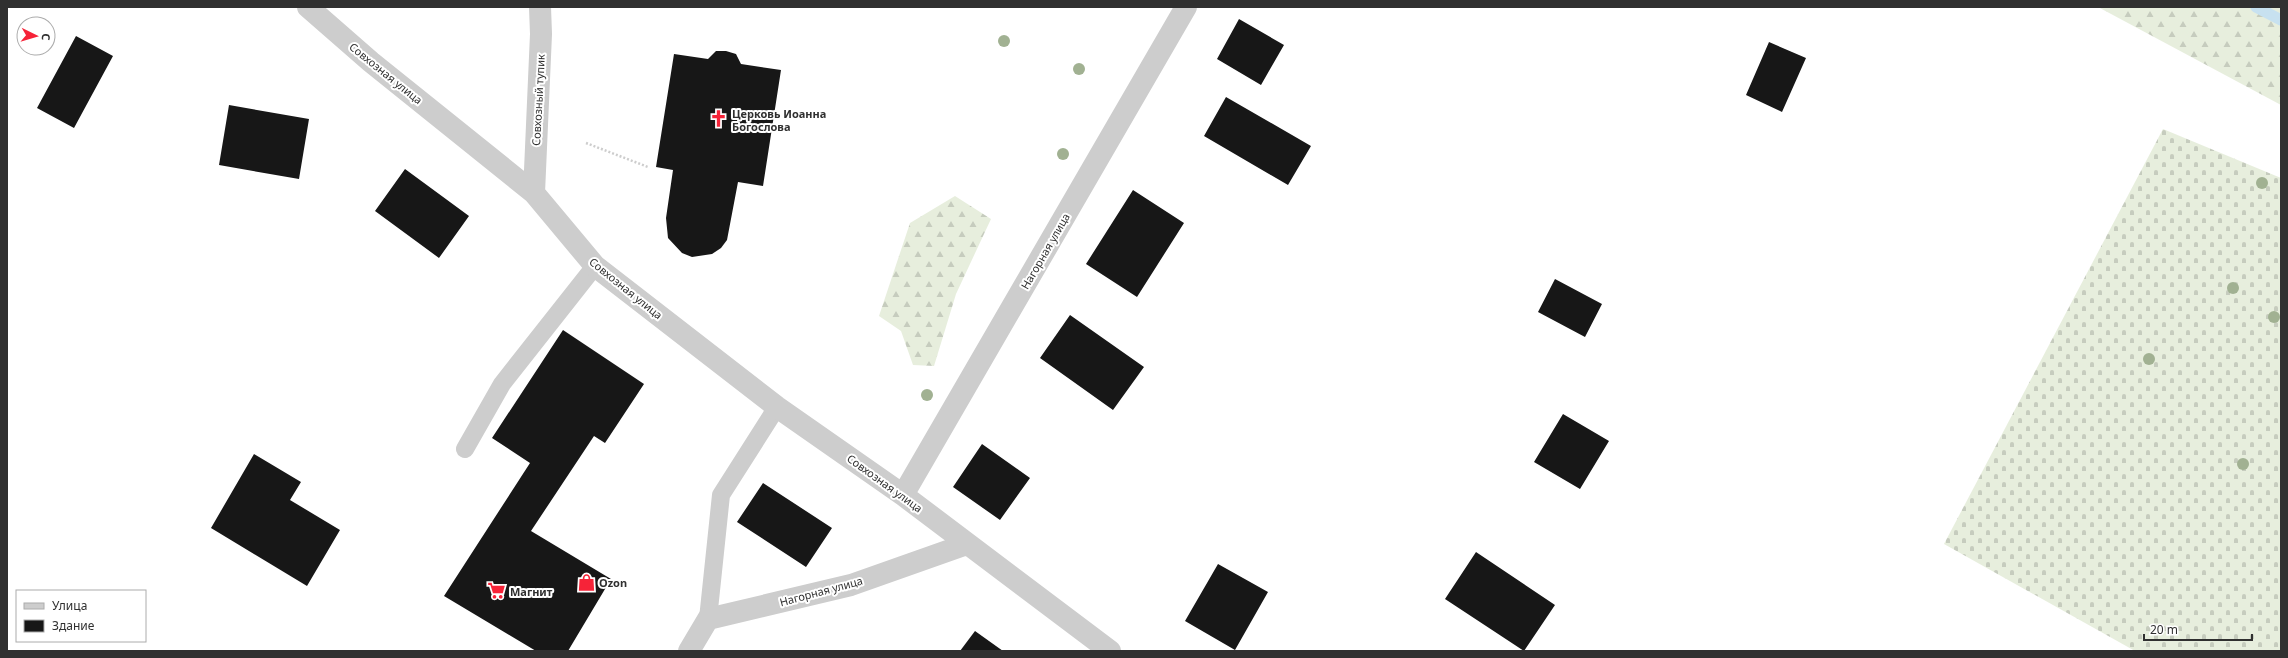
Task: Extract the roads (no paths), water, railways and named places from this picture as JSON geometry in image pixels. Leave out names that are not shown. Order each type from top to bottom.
[{"type":"street","name":"Совхозная улица","points":[[308,7],[371,62],[534,193],[595,266],[777,407],[903,495],[1110,651]]},
{"type":"street","name":"Совхозный тупик","points":[[534,193],[541,34],[540,7]]},
{"type":"street","name":"Нагорная улица","points":[[903,495],[1186,7]]},
{"type":"street","name":"Нагорная улица","points":[[708,619],[851,585],[967,544]]},
{"type":"street","points":[[689,651],[708,619]]},
{"type":"lane","points":[[465,449],[502,384],[595,266]]},
{"type":"lane","points":[[708,619],[721,495],[777,407]]},
{"type":"waterway","points":[[2256,7],[2281,20]]},
{"type":"place","name":"Церковь Иоанна Богослова","points":[[719,119]]},
{"type":"place","name":"Ozon","points":[[586,582]]},
{"type":"place","name":"Магнит","points":[[497,591]]}]
